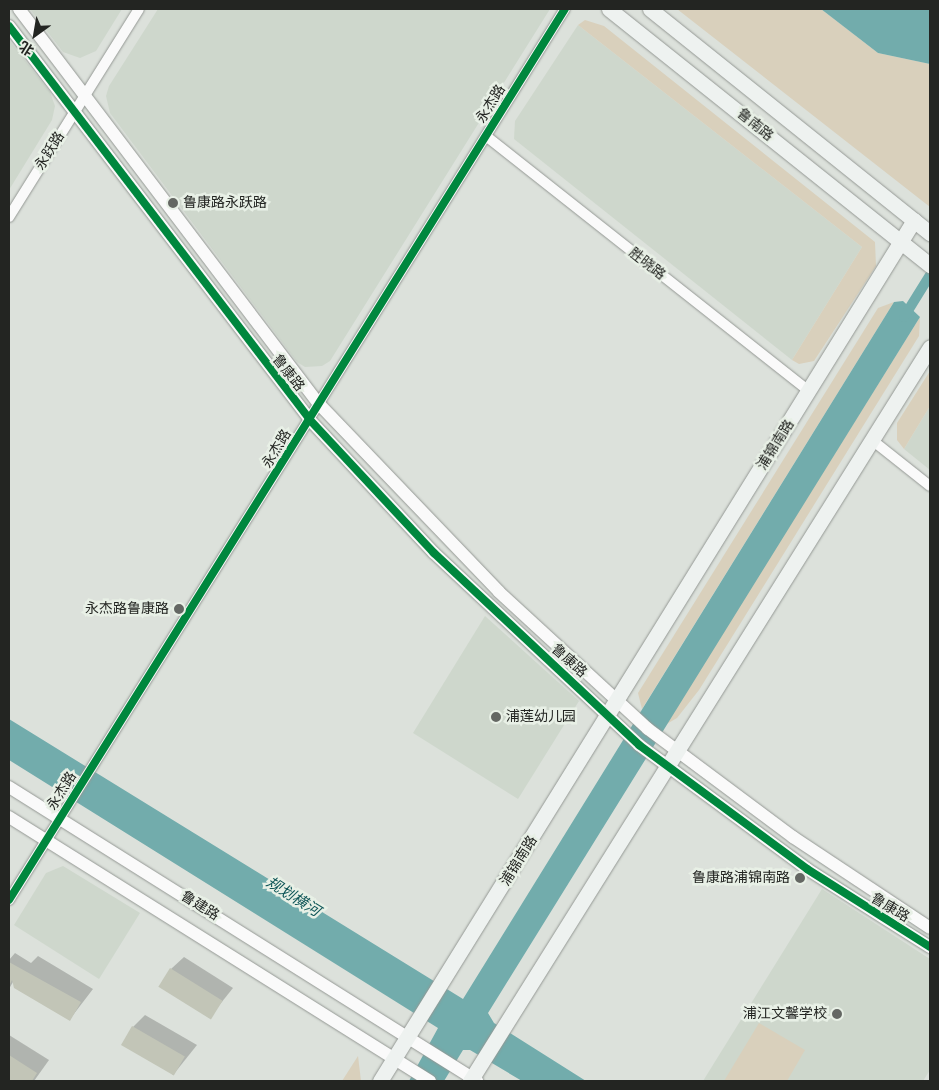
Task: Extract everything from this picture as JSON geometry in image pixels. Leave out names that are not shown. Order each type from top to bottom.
[{"type":"main road","name":"鲁南路","points":[[609,9],[930,265]]},
{"type":"main road","name":"鲁南路","points":[[650,9],[930,233]]},
{"type":"main road","name":"浦锦南路","points":[[380,1081],[619,701],[914,220]]},
{"type":"main road","points":[[473,1080],[651,790],[930,347]]},
{"type":"street","name":"鲁康路","points":[[19,9],[319,404],[499,592],[676,751],[930,928]]},
{"type":"street","name":"永跃路","points":[[9,217],[139,9]]},
{"type":"street","name":"永杰路","points":[[9,900],[565,9]]},
{"type":"street","name":"鲁康路","points":[[9,26],[309,420],[434,553],[609,716],[667,766],[807,868],[930,947]]},
{"type":"street","name":"胜晓路","points":[[486,136],[809,391]]},
{"type":"street","points":[[872,440],[930,486]]},
{"type":"street","name":"鲁建路","points":[[9,787],[392,1026],[473,1080]]},
{"type":"street","name":"鲁建路","points":[[9,817],[430,1081]]},
{"type":"shaded area","points":[[30,9],[122,9],[96,51],[80,58],[63,52]]},
{"type":"shaded area","points":[[158,9],[550,9],[330,361],[322,366],[305,367],[297,362],[110,113],[106,96],[109,86]]},
{"type":"shaded area","points":[[677,9],[821,9],[878,53],[930,64],[930,207]]},
{"type":"shaded area","points":[[585,20],[604,26],[875,242],[876,266],[814,361],[799,364],[792,360],[862,247],[578,25]]},
{"type":"shaded area","points":[[578,25],[862,247],[792,360],[514,139],[515,121]]},
{"type":"shaded area","points":[[9,40],[50,92],[55,106],[52,120],[9,190]]},
{"type":"shaded area","points":[[894,302],[642,709],[638,693],[878,308]]},
{"type":"shaded area","points":[[920,317],[919,336],[699,690],[677,718],[665,725]]},
{"type":"shaded area","points":[[930,371],[930,406],[904,449],[897,440],[897,423]]},
{"type":"shaded area","points":[[930,406],[930,470],[904,449]]},
{"type":"shaded area","name":"浦莲幼儿园","points":[[485,616],[579,701],[518,799],[413,733]]},
{"type":"shaded area","points":[[63,866],[140,913],[99,979],[14,925],[46,873]]},
{"type":"shaded area","name":"浦江文馨学校","points":[[822,889],[930,959],[930,1070],[923,1081],[703,1081]]},
{"type":"shaded area","points":[[759,1023],[805,1050],[787,1081],[724,1081]]},
{"type":"shaded area","points":[[358,1056],[361,1081],[342,1081]]},
{"type":"water","points":[[821,9],[930,9],[930,64],[878,53]]},
{"type":"water","name":"规划横河","points":[[903,301],[920,317],[488,1013],[494,1023],[586,1081],[522,1081],[470,1050],[463,1050],[444,1081],[409,1081],[438,1028],[9,760],[9,719],[463,999],[894,302]]},
{"type":"building","points":[[9,962],[81,1002],[70,1021],[14,988],[12,980],[9,986]]},
{"type":"building","points":[[170,968],[223,1001],[211,1020],[158,987]]},
{"type":"building","points":[[132,1026],[185,1056],[174,1076],[121,1045]]},
{"type":"building","points":[[9,1055],[37,1073],[32,1081],[9,1081]]},
{"type":"waterway","points":[[904,317],[930,275]]},
{"type":"cycle path","points":[[9,900],[565,9]]},
{"type":"cycle path","points":[[9,26],[309,419],[434,553],[639,745],[807,869],[930,947]]},
{"type":"place","name":"鲁康路永跃路","points":[[173,203]]},
{"type":"place","name":"永杰路鲁康路","points":[[179,609]]},
{"type":"place","name":"浦莲幼儿园","points":[[496,717]]},
{"type":"place","name":"鲁康路浦锦南路","points":[[800,878]]},
{"type":"place","name":"浦江文馨学校","points":[[837,1014]]}]
